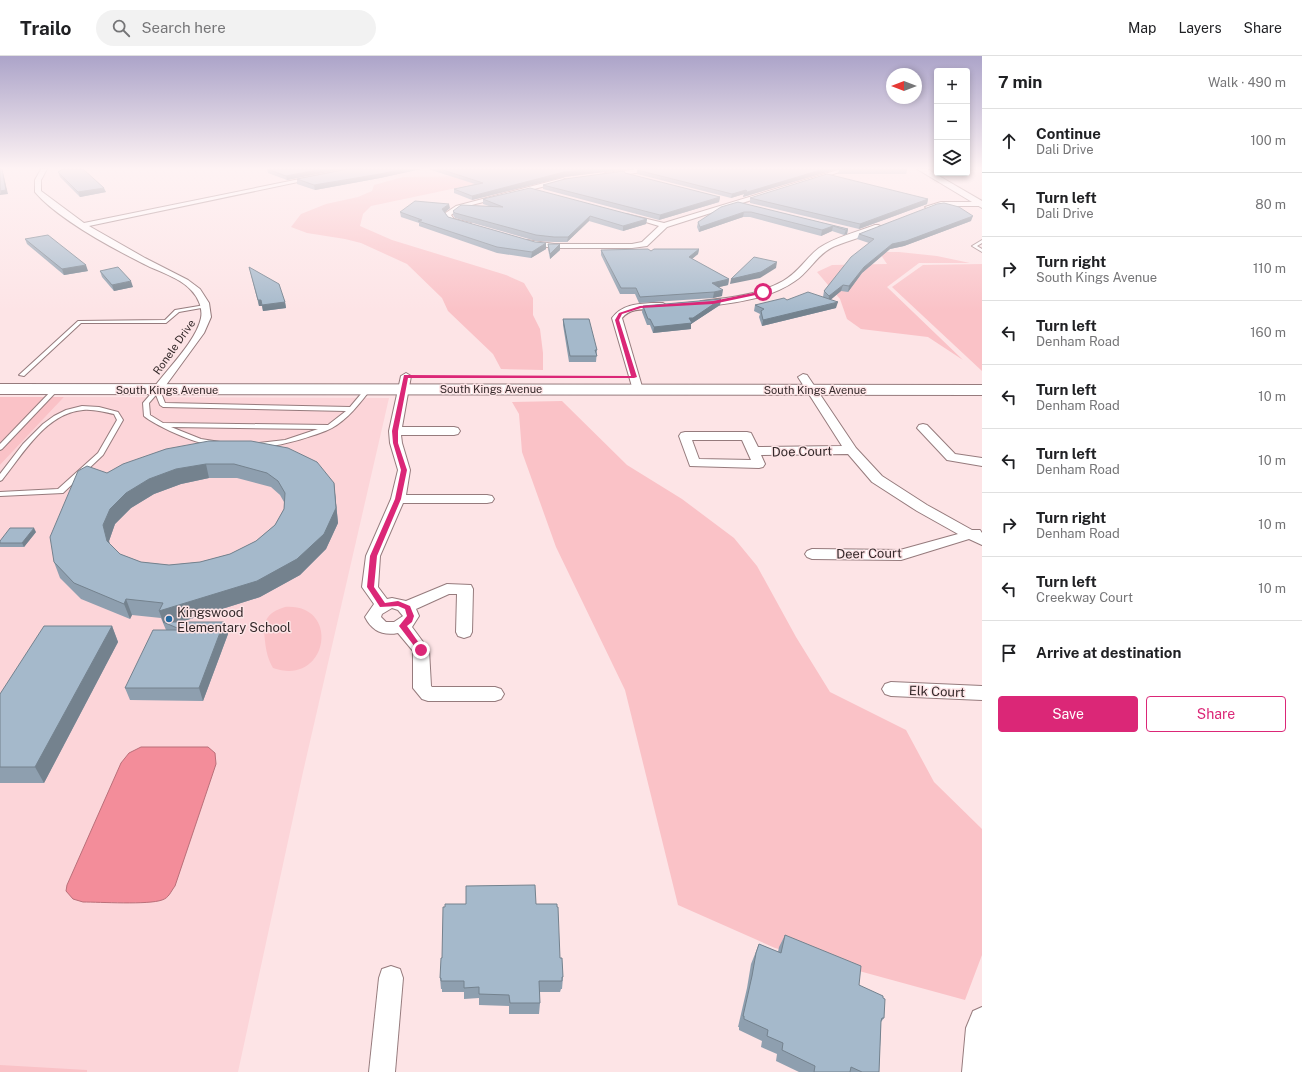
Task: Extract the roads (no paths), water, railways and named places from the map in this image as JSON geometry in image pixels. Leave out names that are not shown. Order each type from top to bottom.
[{"type":"main road","name":"South Kings Avenue","points":[[0,375],[167,376],[405,383],[807,384],[982,390]]},
{"type":"main road","name":"South Kings Avenue","points":[[807,384],[982,377]]},
{"type":"main road","name":"South Kings Avenue","points":[[0,389],[368,389],[405,383]]},
{"type":"street","name":"Ronele Drive","points":[[69,216],[140,259],[191,285],[202,297],[206,316],[201,331],[157,390]]},
{"type":"street","points":[[84,225],[126,216]]},
{"type":"street","points":[[449,216],[451,220],[474,226]]},
{"type":"street","points":[[632,216],[664,225]]},
{"type":"street","points":[[520,240],[535,244],[554,246],[632,246],[644,244],[664,225],[691,216]]},
{"type":"street","points":[[693,304],[739,298],[776,288],[788,283],[799,275],[822,250],[884,224]]},
{"type":"street","points":[[846,230],[860,234]]},
{"type":"street","points":[[636,383],[617,320],[618,316],[623,312],[635,308],[673,306]]},
{"type":"street","points":[[383,605],[370,587],[373,556],[398,499],[404,470],[396,443],[395,431],[405,383]]},
{"type":"street","points":[[807,384],[851,450],[877,479],[922,508],[978,536]]},
{"type":"street","points":[[923,428],[950,457],[982,462]]},
{"type":"street","points":[[395,431],[454,431]]},
{"type":"street","points":[[685,436],[747,436],[754,451],[759,464],[694,463],[685,436]]},
{"type":"street","name":"Doe Court","points":[[754,451],[851,450]]},
{"type":"street","points":[[398,499],[487,499]]},
{"type":"street","name":"Deer Court","points":[[812,554],[901,555],[978,536]]},
{"type":"street","points":[[406,607],[447,589],[465,589],[464,632]]},
{"type":"street","points":[[398,604],[406,607],[411,616],[402,626],[388,629],[377,625],[373,617],[374,613],[383,605],[398,604]]},
{"type":"street","points":[[402,626],[421,650],[422,688],[428,694],[495,694]]},
{"type":"street","name":"Elk Court","points":[[892,689],[982,693]]},
{"type":"street","points":[[382,1072],[391,978]]},
{"type":"street","points":[[975,1072],[979,1028],[982,1020]]},
{"type":"lane","points":[[982,241],[974,246],[982,251]]},
{"type":"lane","points":[[22,375],[80,322],[166,321],[177,311],[205,306]]},
{"type":"lane","points":[[0,448],[56,389]]},
{"type":"lane","points":[[248,445],[271,444],[311,434],[330,427],[352,409],[368,389]]},
{"type":"lane","points":[[227,445],[200,441],[162,425],[147,416],[146,403],[157,390],[163,405],[352,409]]},
{"type":"lane","points":[[0,479],[31,439],[48,422],[64,413],[83,408],[102,409],[116,413],[120,420],[101,454],[60,491],[0,494]]},
{"type":"lane","points":[[162,425],[330,427]]},
{"type":"place","name":"Kingswood Elementary School","points":[[169,619]]}]
